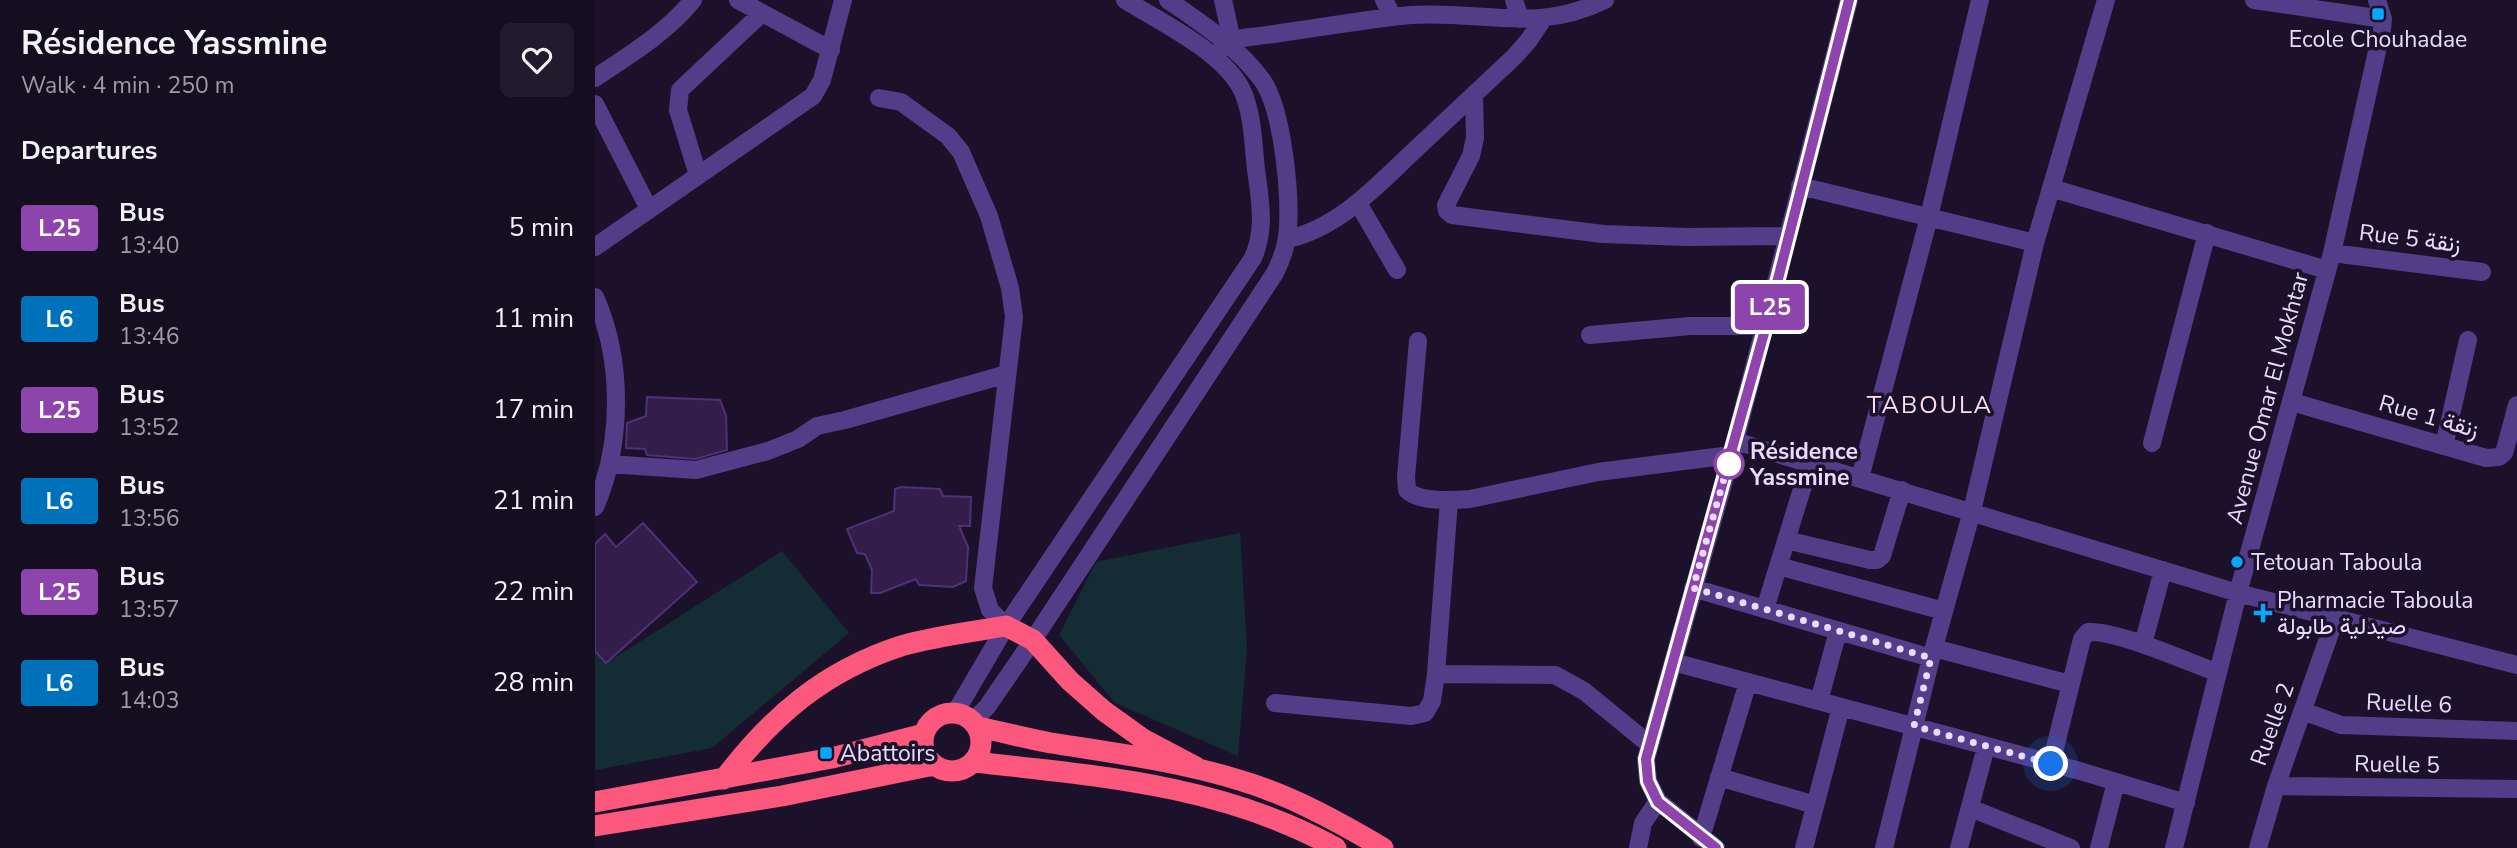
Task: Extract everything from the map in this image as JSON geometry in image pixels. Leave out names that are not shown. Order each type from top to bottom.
[{"type":"highway","points":[[724,779],[751,743],[779,715],[841,671],[902,646],[1006,626],[1033,640],[1070,681],[1104,711],[1143,739],[1196,767]]},
{"type":"highway","points":[[969,720],[982,741],[979,755],[974,762],[955,771],[940,769],[934,765],[926,754],[924,734],[935,718],[969,720],[1048,742],[1196,767],[1242,780],[1299,803],[1383,848]]},
{"type":"highway","points":[[595,802],[832,758],[924,734]]},
{"type":"highway","points":[[974,762],[1098,775],[1182,789],[1257,812],[1336,848]]},
{"type":"highway","points":[[595,826],[782,796],[934,765]]},
{"type":"street","points":[[595,78],[654,39],[675,22],[694,0]]},
{"type":"street","points":[[737,0],[831,50]]},
{"type":"street","points":[[595,247],[813,96],[823,80],[843,0]]},
{"type":"street","points":[[969,720],[1006,626],[1253,258],[1259,243],[1262,214],[1243,92],[1234,77],[1213,55],[1125,0]]},
{"type":"street","points":[[969,720],[987,707],[1033,640],[1275,273],[1287,239],[1288,194],[1276,111],[1271,95],[1230,42],[1168,0]]},
{"type":"street","points":[[1223,0],[1230,42]]},
{"type":"street","points":[[1384,0],[1393,17]]},
{"type":"street","points":[[1514,0],[1520,19]]},
{"type":"street","points":[[1213,55],[1230,42],[1393,17],[1415,15],[1543,19],[1572,13],[1605,0]]},
{"type":"street","points":[[1708,844],[1658,802],[1648,781],[1648,752],[1766,326],[1849,0]]},
{"type":"street","points":[[1860,478],[1929,217],[1980,0]]},
{"type":"street","points":[[1884,848],[1972,510],[2035,243],[2106,0]]},
{"type":"street","points":[[2254,0],[2383,19]]},
{"type":"street","name":"Avenue Omar El Mokhtar","points":[[2174,848],[2238,593],[2332,253],[2383,19],[2377,0]]},
{"type":"street","points":[[698,175],[678,110],[680,90],[761,14]]},
{"type":"street","points":[[1287,239],[1301,236],[1328,223],[1358,203],[1474,95],[1529,40],[1543,19]]},
{"type":"street","points":[[1474,95],[1475,138],[1471,156],[1446,205],[1447,211],[1452,215],[1603,234],[1787,236]]},
{"type":"street","points":[[879,98],[901,102],[949,136],[961,152],[989,216],[1012,297],[1014,317],[983,589],[990,610],[1006,626]]},
{"type":"street","points":[[595,104],[649,209]]},
{"type":"street","points":[[1800,186],[2035,243]]},
{"type":"street","points":[[2051,188],[2327,270]]},
{"type":"street","points":[[1358,203],[1397,270]]},
{"type":"street","points":[[2152,443],[2207,233]]},
{"type":"street","name":"Rue 5 زنقة","points":[[2332,253],[2482,272]]},
{"type":"street","points":[[595,297],[612,357],[616,396],[608,464],[595,507]]},
{"type":"street","points":[[1591,335],[1690,326],[1766,326]]},
{"type":"street","points":[[2444,446],[2467,340]]},
{"type":"street","points":[[1418,341],[1406,484],[1410,494],[1416,496],[1449,501],[1470,499],[1611,469],[1733,448],[1810,463],[1972,510],[2238,593],[2517,665]]},
{"type":"street","points":[[608,464],[696,470],[768,451],[797,439],[817,426],[1007,374]]},
{"type":"street","name":"Rue 1 زنقة","points":[[2292,402],[2486,458],[2499,457],[2507,446],[2517,405]]},
{"type":"street","points":[[1765,609],[1810,463]]},
{"type":"street","points":[[1786,540],[1870,561],[1877,560],[1882,556],[1902,490]]},
{"type":"street","points":[[1275,703],[1420,715],[1429,708],[1436,674],[1449,501]]},
{"type":"street","points":[[1778,566],[1944,611]]},
{"type":"street","points":[[2143,645],[2163,570]]},
{"type":"street","points":[[1693,588],[1838,631],[2070,684]]},
{"type":"street","name":"Ruelle 2","points":[[2262,846],[2276,786],[2336,617]]},
{"type":"street","points":[[1819,701],[1838,631]]},
{"type":"street","points":[[2051,764],[2082,639],[2088,632],[2143,645],[2218,673]]},
{"type":"street","points":[[1674,662],[2186,803]]},
{"type":"street","points":[[1436,674],[1555,675],[1584,691],[1648,752]]},
{"type":"street","points":[[1708,844],[1719,777],[1748,682]]},
{"type":"street","points":[[1804,848],[1841,707]]},
{"type":"street","name":"Ruelle 6","points":[[2303,711],[2341,725],[2517,731]]},
{"type":"street","points":[[1959,848],[1986,747]]},
{"type":"street","points":[[1719,777],[1815,805]]},
{"type":"street","points":[[2099,848],[2116,782]]},
{"type":"street","name":"Ruelle 5","points":[[2276,786],[2517,789]]},
{"type":"street","points":[[1638,848],[1643,823],[1658,802]]},
{"type":"street","points":[[1970,808],[2034,841],[2071,848]]},
{"type":"shaded area","points":[[1240,533],[1247,648],[1238,756],[1115,703],[1059,635],[1096,562]]},
{"type":"shaded area","points":[[782,551],[849,633],[712,748],[595,770],[595,650],[608,662]]},
{"type":"building","points":[[647,397],[720,400],[726,416],[727,450],[695,459],[647,455],[645,449],[626,448],[627,423],[646,416]]},
{"type":"building","points":[[895,489],[940,489],[943,496],[971,497],[970,526],[959,526],[968,547],[966,581],[953,587],[919,585],[916,579],[880,593],[871,593],[872,570],[865,554],[857,553],[847,529],[894,511]]},
{"type":"building","points":[[643,523],[697,582],[606,663],[595,651],[595,544],[605,534],[616,547]]},
{"type":"bus line","name":"L25","points":[[1716,848],[1658,802],[1651,792],[1646,759],[1766,326],[1849,0]]},
{"type":"place","name":"Ecole Chouhadae","points":[[2378,14]]},
{"type":"place","name":"Résidence Yassmine","points":[[1729,464]]},
{"type":"place","name":"Tetouan Taboula","points":[[2237,562]]},
{"type":"place","name":"Pharmacie Taboula صيدلية طابولة","points":[[2263,613]]},
{"type":"place","name":"Abattoirs","points":[[826,753]]},
{"type":"district","name":"TABOULA","points":[[1930,405]]},
{"type":"route","points":[[1729,464],[1731,454],[1693,588],[1931,658],[1914,726],[2051,764]]}]
